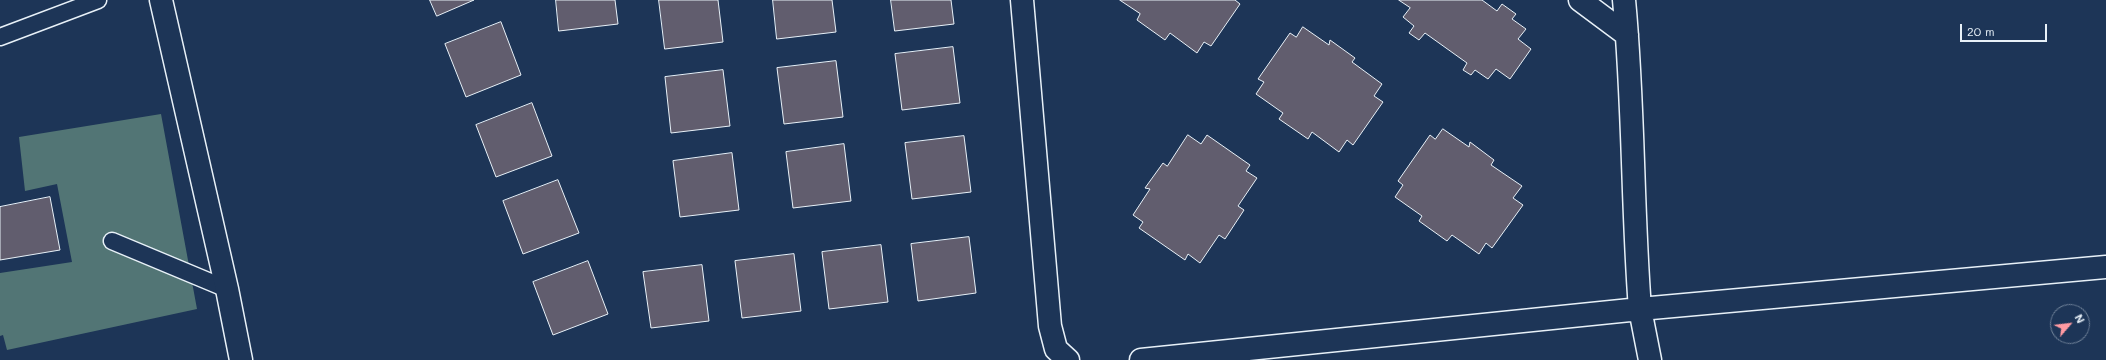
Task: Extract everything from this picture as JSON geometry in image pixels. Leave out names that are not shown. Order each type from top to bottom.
[{"type":"street","points":[[161,0],[227,288],[241,360]]},
{"type":"street","points":[[1022,0],[1050,326],[1056,349],[1068,360]]},
{"type":"street","points":[[1580,0],[1627,35]]},
{"type":"street","points":[[1624,0],[1627,35],[1635,239],[1640,309],[1650,360]]},
{"type":"street","points":[[1141,360],[1640,309],[2106,267]]},
{"type":"lane","points":[[0,37],[98,0]]},
{"type":"lane","points":[[112,241],[227,288]]},
{"type":"green space","points":[[161,114],[197,309],[7,350],[3,335],[0,336],[0,273],[72,262],[57,184],[25,191],[19,137]]},
{"type":"building","points":[[430,0],[474,0],[437,16]]},
{"type":"building","points":[[556,0],[615,0],[618,24],[559,31]]},
{"type":"building","points":[[659,0],[718,0],[723,42],[665,49]]},
{"type":"building","points":[[773,0],[832,0],[836,32],[777,39]]},
{"type":"building","points":[[891,0],[951,0],[954,24],[895,31]]},
{"type":"building","points":[[1120,0],[1235,0],[1240,4],[1211,46],[1204,42],[1197,53],[1170,33],[1165,40],[1137,20],[1140,14]]},
{"type":"building","points":[[1399,0],[1482,0],[1497,11],[1502,4],[1516,14],[1512,19],[1526,29],[1518,39],[1531,49],[1510,79],[1496,69],[1488,79],[1475,70],[1471,75],[1463,70],[1467,63],[1425,33],[1419,40],[1409,33],[1414,26],[1403,17],[1410,8]]},
{"type":"building","points":[[501,22],[521,75],[466,97],[445,44]]},
{"type":"building","points":[[1303,27],[1329,45],[1330,40],[1355,58],[1352,62],[1382,84],[1374,96],[1383,102],[1353,145],[1347,140],[1339,152],[1312,132],[1308,139],[1279,119],[1283,113],[1256,94],[1264,82],[1258,79],[1290,33],[1296,37]]},
{"type":"building","points":[[953,47],[960,103],[902,110],[895,54]]},
{"type":"building","points":[[836,61],[843,117],[784,124],[777,68]]},
{"type":"building","points":[[723,70],[730,126],[671,133],[665,77]]},
{"type":"building","points":[[532,103],[552,156],[496,177],[476,125]]},
{"type":"building","points":[[1443,129],[1469,147],[1470,142],[1494,160],[1491,165],[1522,186],[1513,198],[1523,205],[1492,248],[1486,243],[1479,254],[1452,235],[1447,241],[1419,221],[1422,216],[1395,197],[1403,185],[1398,181],[1430,135],[1435,139]]},
{"type":"building","points":[[1188,135],[1201,144],[1207,135],[1250,165],[1246,171],[1257,178],[1238,206],[1244,210],[1225,239],[1219,235],[1200,263],[1188,254],[1185,260],[1139,228],[1143,222],[1133,215],[1150,189],[1145,188],[1163,163],[1167,166]]},
{"type":"building","points":[[964,136],[971,192],[912,199],[905,143]]},
{"type":"building","points":[[844,144],[851,201],[793,208],[786,152]]},
{"type":"building","points":[[732,153],[739,210],[680,217],[673,161]]},
{"type":"building","points":[[558,180],[579,233],[523,254],[503,201]]},
{"type":"building","points":[[50,197],[60,250],[0,260],[0,207]]},
{"type":"building","points":[[969,237],[976,293],[918,301],[911,244]]},
{"type":"building","points":[[881,245],[888,302],[829,309],[822,252]]},
{"type":"building","points":[[794,254],[801,311],[742,318],[735,261]]},
{"type":"building","points":[[588,261],[608,314],[553,335],[533,282]]},
{"type":"building","points":[[702,265],[709,321],[651,328],[643,272]]}]
